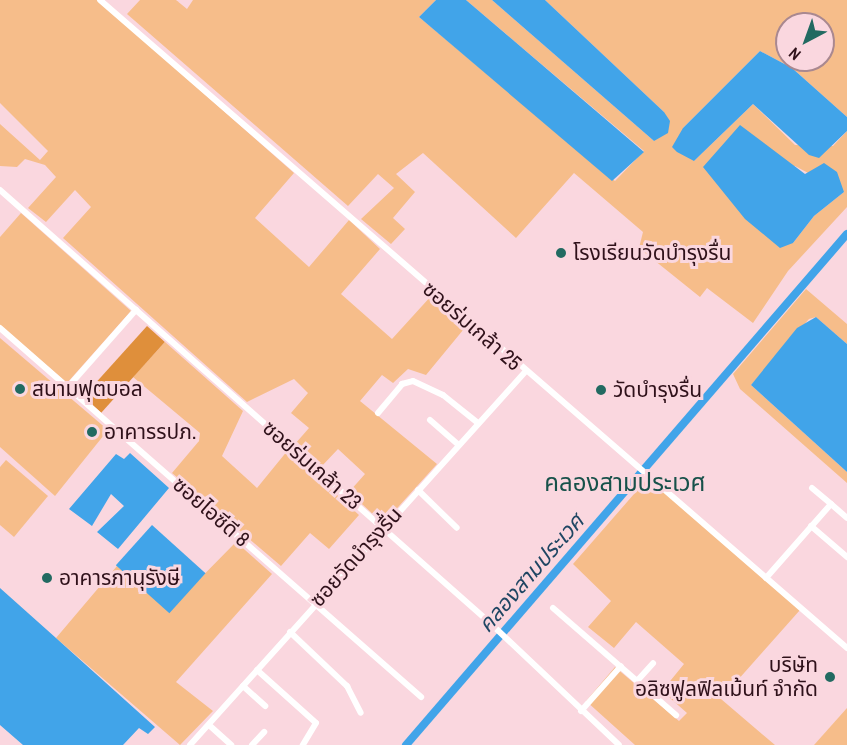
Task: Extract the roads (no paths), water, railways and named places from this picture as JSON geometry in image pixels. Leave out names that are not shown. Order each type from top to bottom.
[{"type":"street","name":"ซอยร่มเกล้า 25","points":[[100,0],[525,372],[630,457],[847,648]]},
{"type":"street","name":"ซอยร่มเกล้า 23","points":[[0,190],[488,621],[506,643],[619,745]]},
{"type":"street","points":[[68,387],[136,310]]},
{"type":"street","name":"ซอยไอซีดี 8","points":[[0,328],[421,698]]},
{"type":"street","name":"ซอยวัดบำรุงรื่น","points":[[190,745],[315,603],[525,372]]},
{"type":"street","points":[[378,412],[402,384],[413,381],[443,395],[478,423]]},
{"type":"street","points":[[430,420],[459,445]]},
{"type":"street","points":[[812,488],[847,518]]},
{"type":"street","points":[[418,490],[457,528]]},
{"type":"street","points":[[766,578],[831,504]]},
{"type":"street","points":[[811,526],[847,557]]},
{"type":"street","points":[[553,608],[676,715]]},
{"type":"street","points":[[290,632],[347,686],[361,713]]},
{"type":"street","points":[[637,681],[653,663]]},
{"type":"street","points":[[581,711],[621,666]]},
{"type":"street","points":[[257,670],[316,723],[303,745]]},
{"type":"street","points":[[243,686],[265,706]]},
{"type":"street","points":[[208,725],[231,745]]},
{"type":"street","points":[[252,745],[264,732]]},
{"type":"water","points":[[436,0],[466,0],[644,152],[612,181],[419,17]]},
{"type":"water","points":[[492,0],[545,0],[664,112],[670,121],[668,133],[654,141]]},
{"type":"water","points":[[760,51],[775,59],[775,72],[796,72],[847,117],[847,131],[819,158],[809,155],[753,104],[694,161],[672,147],[683,128]]},
{"type":"water","points":[[740,125],[805,174],[824,163],[837,172],[844,192],[814,216],[793,243],[780,248],[745,219],[703,167]]},
{"type":"water","points":[[816,317],[847,344],[847,472],[751,385],[797,328]]},
{"type":"water","points":[[130,453],[169,488],[118,549],[97,532],[124,506],[111,494],[92,526],[69,509],[116,454],[124,459]]},
{"type":"water","points":[[152,525],[206,573],[169,613],[116,565]]},
{"type":"water","points":[[0,588],[155,727],[148,734],[139,728],[123,745],[23,745],[0,725]]},
{"type":"waterway","name":"คลองสามประเวศ","points":[[406,745],[847,234]]},
{"type":"place","name":"โรงเรียนวัดบำรุงรื่น","points":[[561,253]]},
{"type":"place","name":"สนามฟุตบอล","points":[[20,389]]},
{"type":"place","name":"วัดบำรุงรื่น","points":[[601,390]]},
{"type":"place","name":"อาคารรปภ.","points":[[92,432]]},
{"type":"place","name":"อาคารภานุรังษี","points":[[47,578]]},
{"type":"place","name":"บริษัท อลิซฟูลฟิลเม้นท์ จำกัด","points":[[830,677]]},
{"type":"district","name":"คลองสามประเวศ","points":[[625,483]]}]
